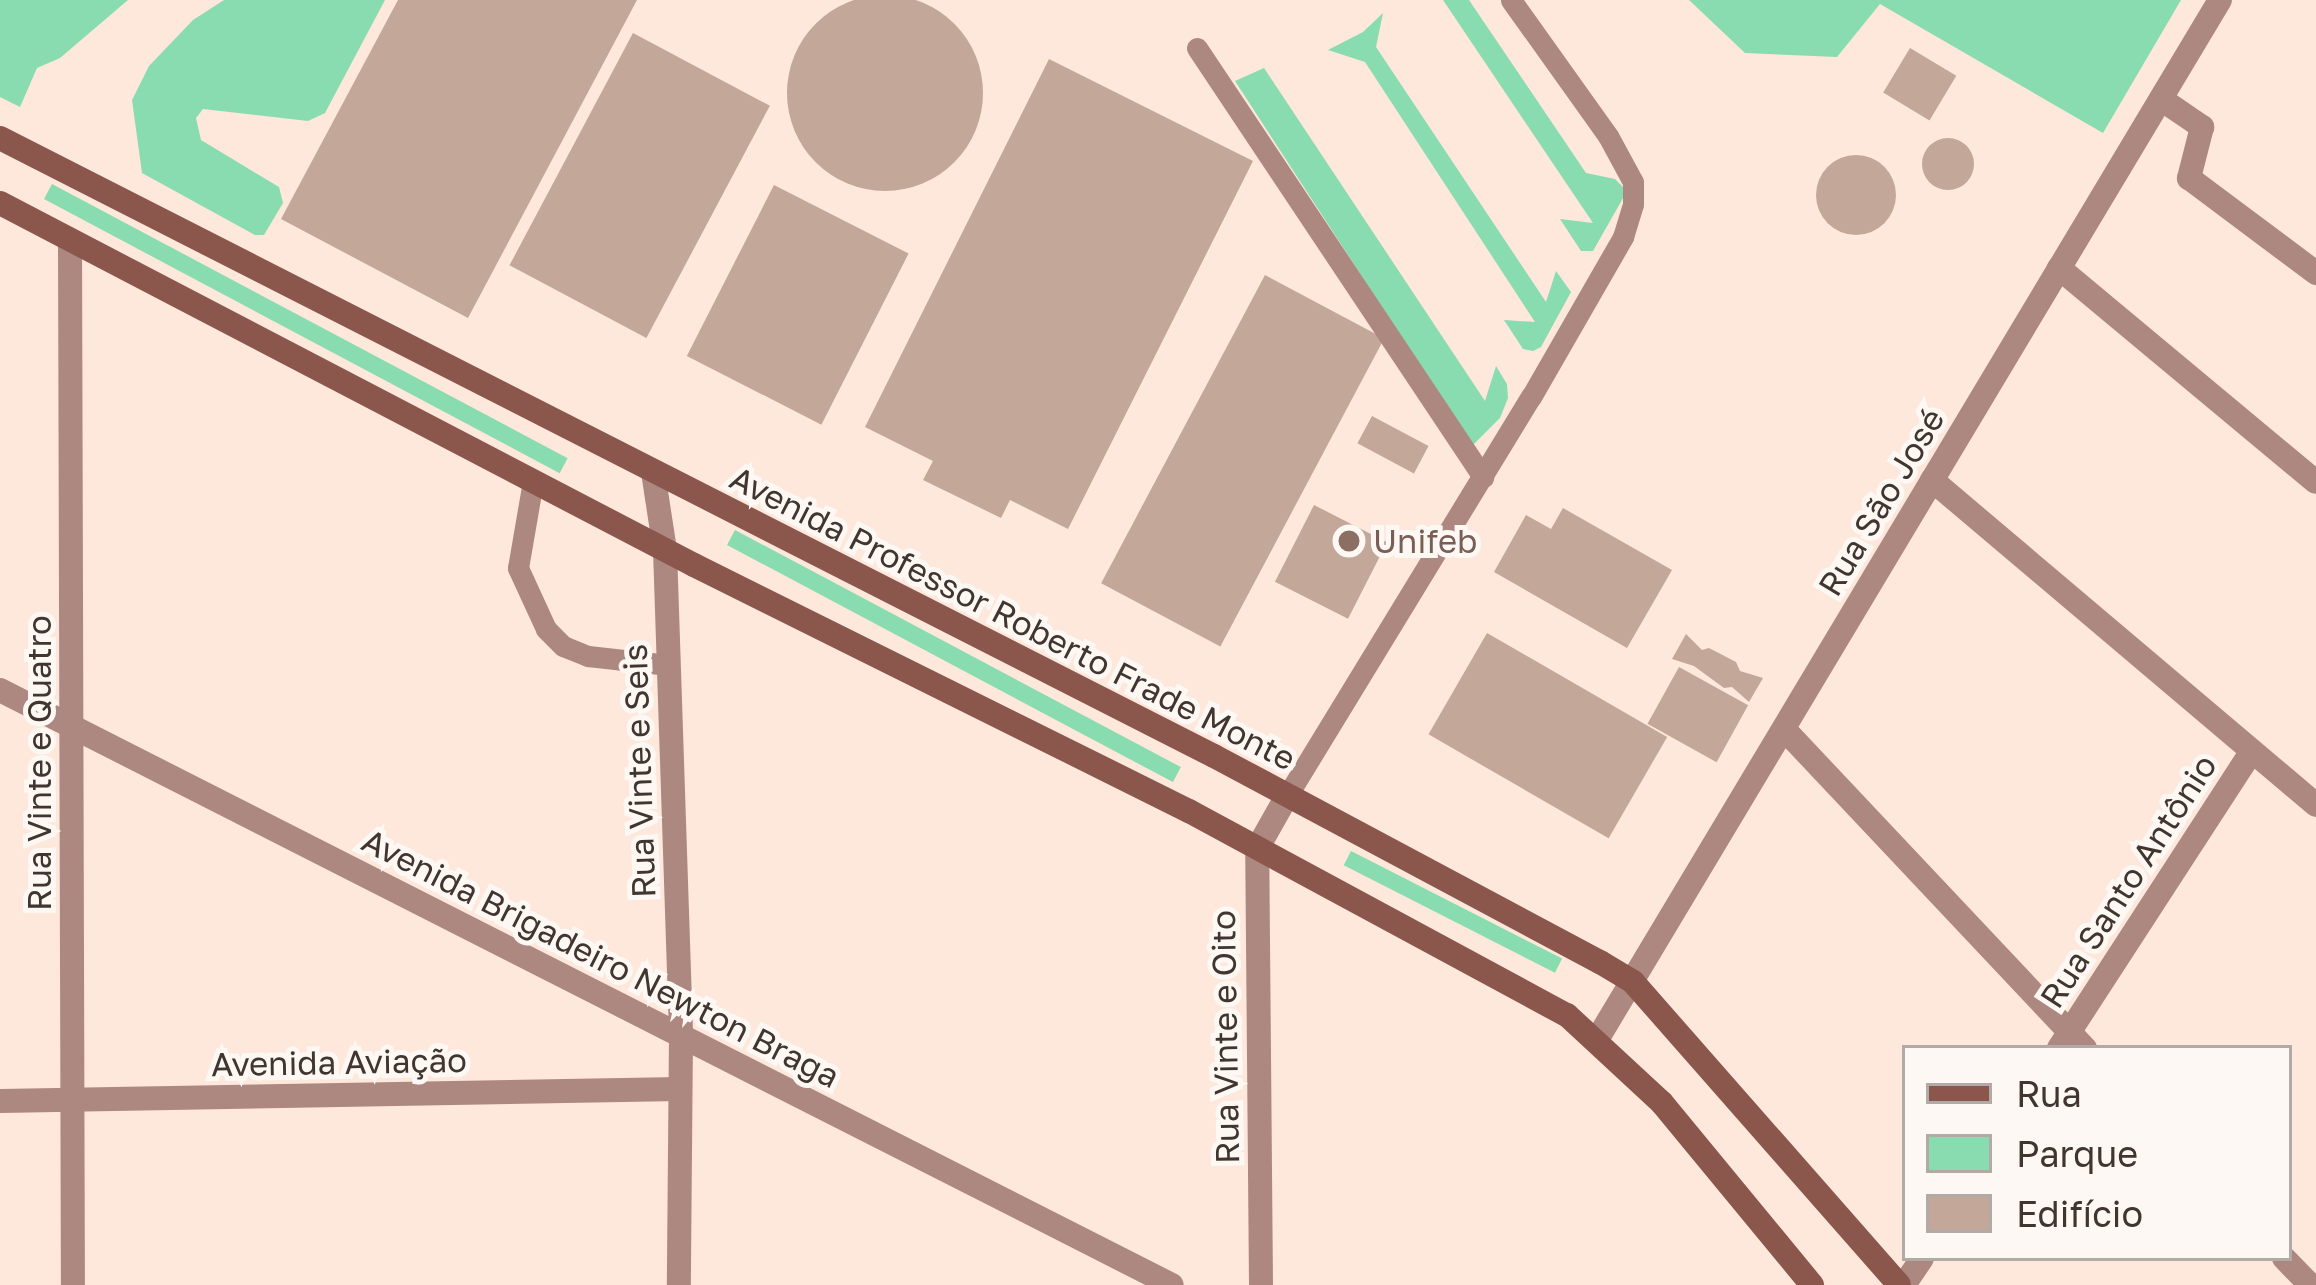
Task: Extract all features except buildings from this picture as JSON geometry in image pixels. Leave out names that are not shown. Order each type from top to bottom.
[{"type":"main road","name":"Avenida Professor Roberto Frade Monte","points":[[0,138],[1287,796],[1633,982],[1902,1285]]},
{"type":"main road","points":[[0,203],[665,550],[1256,849],[1568,1015],[1598,1038],[1662,1103],[1812,1285]]},
{"type":"street","name":"Rua São José","points":[[1598,1038],[2220,0]]},
{"type":"street","points":[[2161,99],[2202,128],[2189,178],[2316,273]]},
{"type":"street","name":"Rua Vinte e Quatro","points":[[70,240],[74,1285]]},
{"type":"street","points":[[2059,268],[2316,482]]},
{"type":"street","name":"Rua Vinte e Seis","points":[[653,472],[665,550],[680,1036],[679,1285]]},
{"type":"street","points":[[1932,480],[2316,805]]},
{"type":"street","name":"Avenida Brigadeiro Newton Braga","points":[[0,690],[1172,1285]]},
{"type":"street","points":[[1784,729],[2071,1042]]},
{"type":"street","name":"Rua Santo Antônio","points":[[2071,1042],[2252,751]]},
{"type":"street","points":[[1256,849],[1287,796]]},
{"type":"street","name":"Rua Vinte e Oito","points":[[1256,849],[1261,1285]]},
{"type":"street","name":"Avenida Aviação","points":[[0,1101],[680,1089]]},
{"type":"street","points":[[2287,1261],[2310,1285]]},
{"type":"lane","points":[[1287,796],[1483,477],[1623,237],[1633,204],[1633,182],[1608,136],[1511,0]]},
{"type":"lane","points":[[1197,48],[1483,477]]},
{"type":"lane","points":[[532,481],[518,568],[546,629],[563,646],[588,656],[668,665]]},
{"type":"green space","points":[[0,0],[128,0],[60,58],[37,68],[20,107],[0,97]]},
{"type":"green space","points":[[224,0],[385,0],[325,113],[308,121],[203,109],[196,118],[201,140],[279,187],[283,203],[264,235],[255,235],[142,173],[132,100],[149,66],[193,20]]},
{"type":"green space","points":[[1443,0],[1469,0],[1586,173],[1615,179],[1627,191],[1593,251],[1581,251],[1560,219],[1593,223]]},
{"type":"green space","points":[[1689,0],[2181,0],[2103,133],[1880,4],[1837,57],[1745,53]]},
{"type":"green space","points":[[1383,13],[1376,47],[1546,302],[1556,271],[1571,292],[1541,347],[1533,351],[1523,349],[1504,320],[1535,322],[1365,62],[1328,50],[1363,32]]},
{"type":"green space","points":[[1264,68],[1485,401],[1496,366],[1507,384],[1508,398],[1500,418],[1472,446],[1235,81]]},
{"type":"green space","points":[[52,184],[568,458],[560,473],[44,199]]},
{"type":"green space","points":[[735,530],[1181,767],[1173,782],[727,545]]},
{"type":"green space","points":[[1351,851],[1562,959],[1555,973],[1344,865]]},
{"type":"place","name":"Unifeb","points":[[1349,541]]}]
